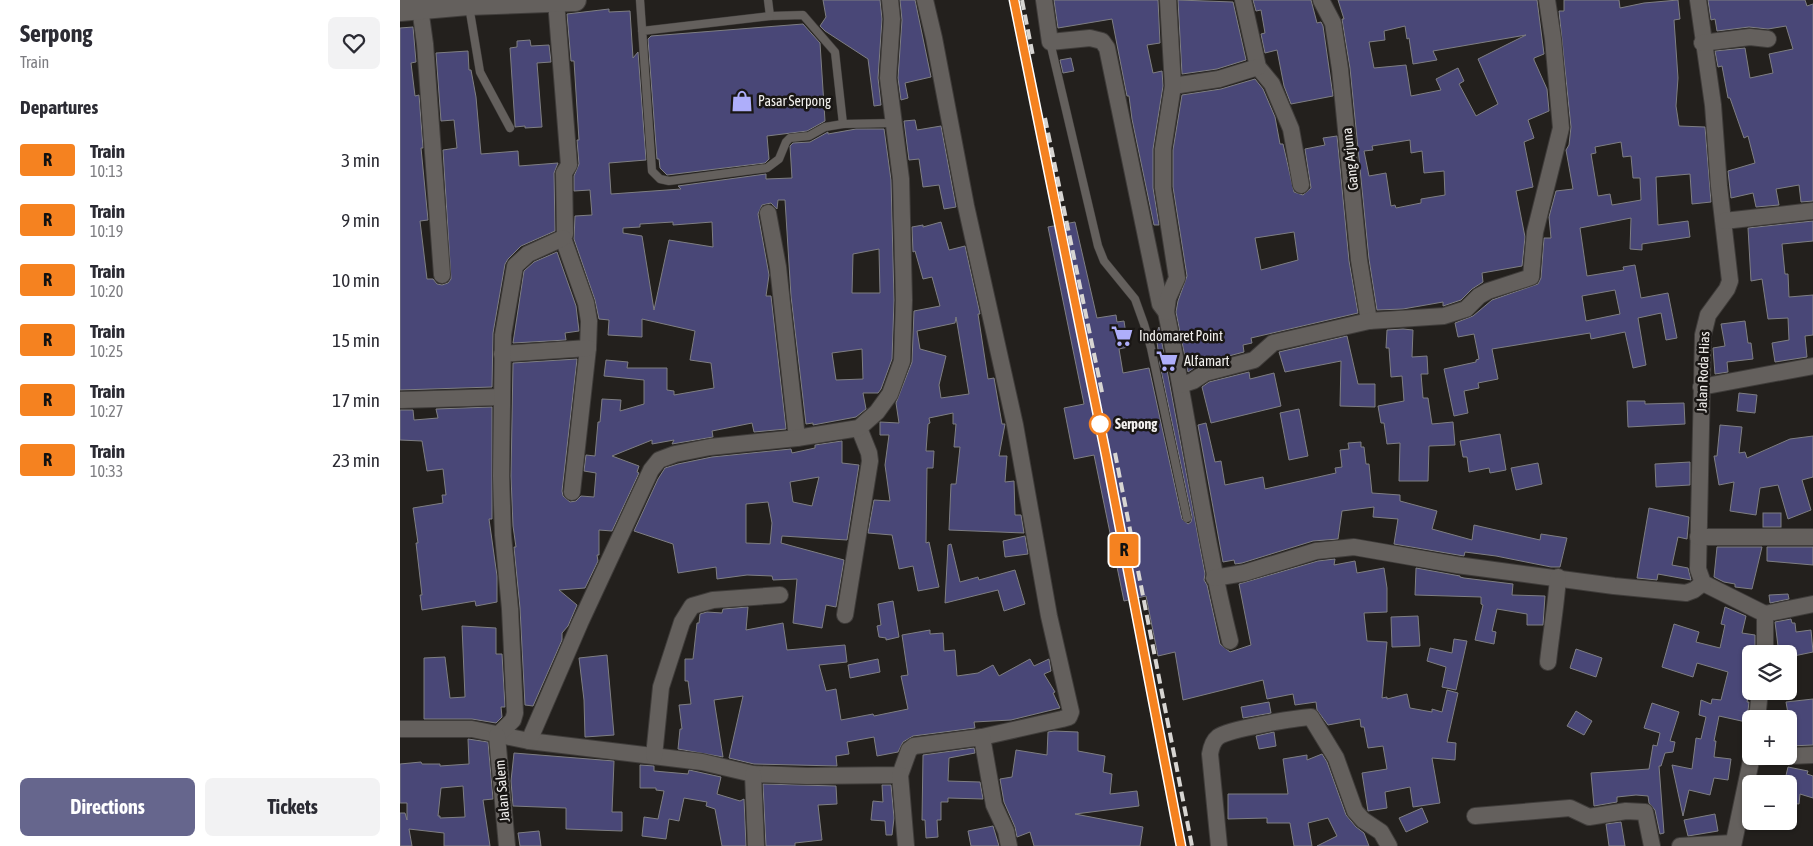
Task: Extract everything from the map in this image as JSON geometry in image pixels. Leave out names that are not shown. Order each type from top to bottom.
[{"type":"main road","points":[[410,9],[468,2],[563,0]]},
{"type":"street","points":[[563,0],[569,165],[564,173],[565,234],[563,238],[588,310],[588,348],[572,492]]},
{"type":"street","points":[[529,741],[580,623],[655,464],[668,456],[710,447],[797,438],[859,428],[884,404],[899,373],[903,352],[904,300],[901,178],[888,78],[892,19],[890,0]]},
{"type":"street","points":[[906,846],[900,775],[909,750],[914,746],[982,737],[1062,719],[1069,717],[1071,712],[1049,616],[1014,425],[979,266],[925,0]]},
{"type":"street","points":[[1044,0],[1050,42],[1090,38],[1102,41],[1106,48],[1160,304],[1166,312]]},
{"type":"street","points":[[1168,0],[1173,86],[1163,149],[1163,188],[1177,278],[1168,298],[1166,312],[1181,385],[1214,578],[1230,641]]},
{"type":"street","points":[[1242,0],[1258,67],[1272,84],[1288,118],[1301,185]]},
{"type":"street","name":"Gang Arjuna","points":[[1321,0],[1333,23],[1340,69],[1360,260],[1369,321]]},
{"type":"street","points":[[1181,385],[1194,381],[1205,373],[1254,360],[1273,344],[1369,321],[1444,316],[1466,309],[1479,296],[1488,291],[1527,279],[1532,275],[1535,232],[1561,128],[1553,39],[1547,0]]},
{"type":"street","name":"Jalan Roda Hias","points":[[1698,0],[1702,43],[1713,105],[1719,186],[1730,281],[1727,289],[1708,315],[1703,335],[1698,538],[1698,569],[1703,583]]},
{"type":"street","points":[[410,9],[425,44],[442,275]]},
{"type":"street","points":[[1702,43],[1750,37],[1768,39]]},
{"type":"street","points":[[1173,86],[1219,78],[1258,67]]},
{"type":"street","points":[[1724,221],[1813,211]]},
{"type":"street","points":[[768,213],[778,267],[797,438]]},
{"type":"street","points":[[497,736],[510,724],[515,713],[511,627],[503,535],[502,354],[514,266],[528,254],[563,238]]},
{"type":"street","points":[[502,354],[588,348]]},
{"type":"street","points":[[1701,388],[1813,366]]},
{"type":"street","points":[[400,400],[502,397]]},
{"type":"street","points":[[845,615],[870,461],[869,453],[859,428]]},
{"type":"street","points":[[1698,538],[1813,537]]},
{"type":"street","points":[[1214,578],[1244,573],[1316,551],[1354,547],[1457,565],[1614,586],[1686,593],[1703,583],[1765,614],[1813,604]]},
{"type":"street","points":[[1548,662],[1555,617],[1558,577]]},
{"type":"street","points":[[654,756],[661,687],[682,622],[692,606],[713,600],[780,595]]},
{"type":"street","points":[[1765,614],[1765,645]]},
{"type":"street","points":[[1219,846],[1210,754],[1213,744],[1218,737],[1232,732],[1254,726],[1311,717],[1336,758],[1355,811],[1362,820],[1381,832],[1389,846]]},
{"type":"street","points":[[400,729],[472,729],[497,736],[529,741],[702,762],[753,774],[807,776],[900,775]]},
{"type":"street","name":"Jalan Salem","points":[[497,736],[506,846]]},
{"type":"street","points":[[982,737],[994,805],[1006,831],[1009,846]]},
{"type":"street","points":[[1797,756],[1813,755]]},
{"type":"street","points":[[1680,846],[1733,844],[1750,765]]},
{"type":"street","points":[[753,774],[756,846]]},
{"type":"street","points":[[1475,816],[1570,808],[1589,818],[1626,811],[1645,812],[1652,846]]},
{"type":"lane","points":[[640,0],[652,171],[663,180],[669,181],[767,168],[779,159],[786,142],[790,138],[809,136],[826,127],[843,124],[894,123]]},
{"type":"lane","points":[[768,0],[770,16]]},
{"type":"lane","points":[[468,2],[480,72],[510,128]]},
{"type":"lane","points":[[642,30],[770,16],[803,15],[835,52],[843,124]]},
{"type":"lane","points":[[1050,42],[1098,246],[1104,261],[1135,299],[1151,348],[1188,518]]},
{"type":"building","points":[[823,0],[880,0],[882,19],[878,78],[881,105],[874,106],[868,59],[820,26],[826,17]]},
{"type":"building","points":[[900,0],[915,0],[931,77],[905,83],[908,98],[901,100],[898,78],[902,20]]},
{"type":"building","points":[[1054,0],[1158,0],[1160,43],[1147,45],[1153,73],[1162,71],[1163,86],[1153,149],[1153,188],[1159,225],[1154,225],[1112,19],[1058,28]]},
{"type":"building","points":[[1178,0],[1233,2],[1246,60],[1217,69],[1182,74]]},
{"type":"building","points":[[1253,0],[1311,0],[1317,23],[1321,22],[1323,26],[1333,96],[1291,104],[1284,86],[1277,50],[1265,53],[1261,34],[1265,33],[1261,10],[1256,11]]},
{"type":"building","points":[[1338,0],[1537,0],[1544,54],[1534,58],[1534,60],[1547,89],[1549,111],[1528,120],[1534,138],[1524,142],[1533,187],[1516,191],[1525,237],[1522,266],[1482,273],[1483,282],[1472,289],[1461,300],[1443,306],[1443,302],[1403,309],[1377,310],[1369,259],[1350,68],[1342,19],[1344,19]],"holes":[[[1405,26],[1413,64],[1437,60],[1433,51],[1526,35],[1478,59],[1498,104],[1476,116],[1459,84],[1464,81],[1458,68],[1436,79],[1441,90],[1411,96],[1406,65],[1374,68],[1369,42],[1385,40],[1384,31]],[[1410,140],[1411,153],[1422,151],[1424,173],[1444,171],[1445,195],[1421,199],[1421,203],[1396,208],[1395,205],[1391,206],[1386,173],[1369,176],[1364,151],[1373,150],[1372,146]]]},
{"type":"building","points":[[1564,0],[1619,0],[1620,8],[1644,3],[1678,0],[1680,19],[1674,20],[1678,78],[1676,106],[1679,126],[1705,127],[1711,202],[1692,204],[1690,174],[1656,177],[1658,225],[1688,221],[1690,237],[1642,244],[1642,250],[1630,249],[1631,218],[1580,228],[1587,276],[1624,270],[1623,267],[1635,265],[1641,298],[1668,293],[1677,338],[1666,340],[1661,313],[1638,318],[1646,365],[1633,368],[1625,332],[1591,339],[1590,333],[1492,349],[1498,379],[1478,383],[1479,388],[1464,391],[1468,413],[1454,416],[1444,369],[1476,362],[1479,359],[1474,334],[1458,337],[1455,323],[1473,316],[1492,300],[1538,284],[1541,278],[1544,238],[1551,238],[1549,217],[1556,191],[1573,189],[1566,150],[1569,145],[1571,127],[1559,11],[1564,11]],"holes":[[[1621,142],[1623,157],[1631,156],[1633,178],[1640,178],[1641,200],[1612,205],[1610,194],[1598,196],[1591,154],[1596,153],[1595,147]],[[1615,290],[1620,314],[1586,321],[1582,296]]]},
{"type":"building","points":[[1708,0],[1805,0],[1807,6],[1813,4],[1813,201],[1801,202],[1799,185],[1776,189],[1779,205],[1756,207],[1753,193],[1731,198],[1728,171],[1755,163],[1748,136],[1744,138],[1730,98],[1728,98],[1722,66],[1718,67],[1715,51],[1745,48],[1750,78],[1773,73],[1769,54],[1793,49],[1786,26],[1768,29],[1749,27],[1717,31],[1715,19],[1711,20]]},
{"type":"building","points":[[609,9],[609,12],[630,11],[633,58],[638,52],[646,160],[609,163],[611,194],[681,189],[678,186],[766,174],[766,179],[792,178],[790,146],[793,143],[810,142],[828,132],[828,134],[856,129],[884,129],[891,180],[894,300],[892,359],[878,393],[863,393],[866,409],[856,417],[813,425],[813,423],[806,424],[791,296],[785,200],[778,200],[777,209],[771,203],[762,205],[758,214],[769,275],[766,296],[771,296],[786,429],[754,432],[752,423],[712,431],[713,437],[672,444],[674,440],[652,444],[652,440],[612,456],[639,466],[637,472],[639,473],[612,531],[599,530],[598,561],[585,588],[559,590],[577,605],[568,626],[562,633],[562,640],[533,706],[525,705],[520,608],[514,547],[516,547],[513,526],[511,476],[513,363],[577,359],[562,491],[563,496],[570,502],[576,501],[581,496],[594,497],[596,473],[584,471],[586,455],[595,456],[602,399],[621,400],[620,411],[644,404],[644,380],[604,376],[606,360],[628,362],[627,368],[667,368],[667,390],[674,391],[674,395],[714,388],[711,363],[690,360],[695,331],[642,319],[642,337],[608,335],[609,320],[599,319],[595,300],[574,239],[575,216],[592,215],[590,190],[574,191],[574,176],[579,164],[577,140],[579,140],[574,61],[571,61],[567,14]],"holes":[[[673,222],[673,225],[712,222],[713,247],[669,240],[654,310],[642,236],[623,233],[623,228],[640,227],[640,224]],[[879,249],[880,293],[852,293],[853,254]],[[862,349],[863,379],[836,380],[832,353]]]},
{"type":"building","name":"Pasar Serpong","points":[[803,24],[820,43],[825,121],[807,131],[767,136],[769,159],[765,163],[667,175],[660,168],[659,159],[657,159],[648,39],[651,36]]},
{"type":"building","points":[[413,27],[416,62],[411,63],[415,96],[419,95],[423,148],[421,148],[428,220],[420,221],[427,279],[433,279],[437,284],[442,285],[448,283],[451,279],[443,150],[457,148],[454,120],[441,121],[436,53],[468,51],[469,70],[471,70],[476,97],[481,154],[518,151],[519,166],[558,163],[554,173],[555,231],[521,246],[505,264],[493,333],[492,387],[400,390],[400,28]]},
{"type":"building","points":[[530,40],[531,46],[549,45],[551,62],[537,63],[542,127],[515,127],[510,48],[517,47],[517,41]]},
{"type":"building","points":[[1071,58],[1074,71],[1063,73],[1060,60]]},
{"type":"building","points":[[1255,79],[1263,89],[1275,117],[1280,144],[1283,144],[1294,192],[1303,195],[1311,188],[1305,149],[1325,145],[1323,138],[1337,136],[1349,261],[1358,313],[1251,338],[1252,343],[1243,345],[1244,352],[1202,363],[1188,372],[1176,312],[1187,276],[1173,187],[1173,150],[1182,95],[1221,89]],"holes":[[[1294,232],[1298,260],[1261,270],[1255,238]]]},
{"type":"building","points":[[915,120],[917,130],[941,126],[956,207],[944,209],[939,185],[923,187],[919,159],[909,160],[904,121]]},
{"type":"building","points":[[1813,221],[1813,241],[1782,244],[1785,274],[1788,274],[1789,297],[1813,295],[1813,335],[1805,336],[1807,357],[1775,362],[1772,343],[1789,340],[1788,318],[1768,319],[1762,279],[1751,281],[1748,228]]},
{"type":"building","points":[[941,222],[949,250],[965,246],[980,314],[978,314],[988,379],[994,378],[1002,424],[1005,424],[999,456],[1007,456],[1005,482],[1014,481],[1015,515],[1021,515],[1024,533],[949,530],[951,484],[956,484],[960,447],[954,447],[956,424],[953,424],[953,413],[929,418],[926,451],[934,451],[933,468],[927,468],[926,543],[929,542],[939,587],[918,591],[913,566],[899,569],[892,535],[868,533],[874,500],[890,501],[885,465],[889,435],[880,435],[880,422],[899,423],[896,403],[912,362],[914,311],[940,306],[932,277],[923,279],[915,251],[913,252],[912,227],[923,225],[923,227]],"holes":[[[956,317],[969,394],[941,398],[939,385],[946,356],[920,349],[917,331],[955,323]]]},
{"type":"building","points":[[1075,222],[1097,318],[1116,315],[1117,322],[1124,321],[1128,347],[1119,349],[1123,373],[1149,368],[1182,519],[1188,524],[1191,522],[1192,517],[1160,365],[1156,334],[1159,327],[1205,574],[1204,580],[1207,585],[1220,644],[1230,652],[1251,645],[1239,584],[1318,561],[1335,559],[1334,565],[1355,561],[1357,573],[1384,568],[1387,588],[1387,612],[1364,613],[1367,641],[1387,642],[1382,698],[1387,697],[1387,699],[1407,694],[1410,708],[1432,712],[1432,709],[1442,712],[1447,690],[1458,693],[1447,742],[1456,743],[1455,760],[1432,758],[1440,803],[1413,807],[1410,787],[1385,792],[1387,808],[1368,811],[1362,773],[1387,769],[1383,746],[1368,748],[1364,727],[1361,727],[1360,719],[1328,725],[1317,710],[1316,702],[1295,705],[1293,694],[1267,699],[1263,680],[1183,700],[1175,652],[1158,656],[1146,596],[1124,601],[1094,455],[1074,459],[1064,408],[1084,404],[1048,227]]},
{"type":"building","points":[[557,252],[576,306],[579,331],[565,333],[566,340],[513,343],[524,271],[534,262]]},
{"type":"building","points":[[1745,321],[1748,343],[1751,343],[1753,359],[1727,362],[1728,372],[1715,374],[1713,348],[1725,346],[1721,324]]},
{"type":"building","points":[[1387,330],[1413,330],[1412,357],[1427,356],[1428,374],[1421,374],[1423,398],[1428,398],[1432,424],[1453,422],[1455,445],[1429,446],[1428,481],[1399,481],[1400,443],[1387,444],[1384,423],[1381,423],[1378,406],[1404,401],[1402,376],[1391,377],[1389,348],[1386,348]]},
{"type":"building","points":[[1347,336],[1358,384],[1375,384],[1375,407],[1340,406],[1341,361],[1285,372],[1279,352]]},
{"type":"building","points":[[1249,372],[1250,379],[1274,373],[1281,406],[1211,423],[1202,387],[1209,382]]},
{"type":"building","points":[[1739,393],[1757,395],[1755,413],[1737,411]]},
{"type":"building","points":[[1627,401],[1645,401],[1645,404],[1684,403],[1685,424],[1628,427]]},
{"type":"building","points":[[492,407],[492,519],[489,519],[497,576],[497,602],[476,606],[475,601],[422,610],[416,543],[418,543],[413,508],[443,503],[442,495],[446,495],[443,469],[427,471],[422,441],[400,440],[400,410],[413,410],[414,420],[438,418],[436,409]]},
{"type":"building","points":[[1299,409],[1308,456],[1289,460],[1280,413]]},
{"type":"building","points":[[1206,423],[1215,462],[1221,461],[1225,485],[1263,477],[1265,489],[1336,473],[1335,468],[1342,467],[1340,450],[1349,449],[1348,443],[1361,442],[1361,447],[1364,447],[1366,464],[1369,464],[1372,493],[1400,495],[1400,501],[1437,511],[1432,529],[1472,540],[1474,525],[1540,540],[1541,534],[1567,538],[1560,567],[1465,552],[1464,556],[1394,544],[1398,519],[1373,517],[1374,507],[1342,511],[1338,539],[1313,541],[1242,563],[1235,564],[1234,560],[1223,562],[1198,425]]},
{"type":"building","points":[[1720,425],[1742,427],[1739,453],[1745,452],[1747,458],[1790,439],[1813,436],[1813,477],[1802,480],[1811,510],[1788,519],[1778,485],[1760,488],[1756,515],[1730,511],[1734,482],[1719,485],[1714,456],[1717,456]]},
{"type":"building","points":[[1500,434],[1506,470],[1490,473],[1489,468],[1469,472],[1467,457],[1463,457],[1460,441]]},
{"type":"building","points":[[842,441],[842,463],[859,465],[847,540],[782,536],[781,543],[844,560],[836,607],[826,605],[822,628],[793,623],[797,579],[773,580],[772,576],[747,575],[717,579],[716,567],[678,573],[673,544],[634,531],[665,468],[712,457],[791,449],[792,453],[815,448],[815,445]],"holes":[[[819,477],[812,506],[793,502],[790,482]],[[768,502],[772,523],[770,544],[746,543],[746,504]]]},
{"type":"building","points":[[1690,462],[1690,485],[1656,487],[1655,464]]},
{"type":"building","points":[[1538,463],[1542,484],[1516,490],[1511,468]]},
{"type":"building","points":[[1649,508],[1689,517],[1687,539],[1678,537],[1672,565],[1688,568],[1691,580],[1658,574],[1657,580],[1637,578]]},
{"type":"building","points":[[1763,513],[1781,513],[1781,527],[1763,527]]},
{"type":"building","points":[[1025,536],[1028,554],[1005,557],[1003,541]]},
{"type":"building","points":[[951,544],[960,582],[978,577],[979,580],[1015,570],[1025,604],[1004,611],[998,590],[945,603],[948,545]]},
{"type":"building","points":[[1717,547],[1762,547],[1752,589],[1735,587],[1735,584],[1724,582],[1714,577]]},
{"type":"building","points":[[1767,547],[1813,547],[1813,565],[1767,561]]},
{"type":"building","points":[[1416,568],[1464,578],[1513,584],[1512,595],[1545,596],[1543,625],[1527,625],[1527,614],[1497,609],[1492,631],[1496,632],[1494,644],[1475,640],[1483,605],[1481,604],[1481,597],[1415,595]]},
{"type":"building","points":[[1788,594],[1789,599],[1770,603],[1769,595]]},
{"type":"building","points":[[893,601],[899,637],[886,640],[886,638],[879,637],[877,626],[881,625],[878,604]]},
{"type":"building","points":[[748,607],[746,630],[783,623],[787,650],[845,645],[847,662],[819,665],[826,691],[836,689],[841,720],[908,709],[901,676],[908,675],[902,635],[930,630],[930,634],[943,633],[944,651],[955,650],[957,676],[978,673],[993,665],[999,676],[1030,659],[1034,666],[1049,659],[1051,671],[1044,674],[1055,692],[1053,693],[1060,708],[1011,720],[974,722],[975,728],[913,736],[903,742],[898,752],[877,756],[874,737],[847,742],[849,754],[836,756],[837,766],[754,764],[729,758],[743,696],[714,700],[723,757],[678,749],[680,729],[682,729],[679,705],[691,704],[688,681],[685,681],[685,659],[693,659],[697,623],[699,623],[700,614],[707,612],[722,613],[723,609]]},
{"type":"building","points":[[1725,607],[1746,616],[1742,633],[1755,635],[1755,645],[1742,645],[1742,700],[1749,702],[1748,710],[1742,710],[1742,721],[1719,716],[1714,741],[1716,741],[1714,757],[1731,759],[1728,780],[1714,778],[1710,795],[1689,790],[1683,816],[1672,765],[1692,769],[1696,738],[1701,739],[1706,717],[1699,715],[1701,700],[1711,704],[1712,699],[1721,700],[1728,672],[1697,663],[1693,677],[1662,667],[1674,624],[1699,632],[1696,642],[1720,648],[1725,625],[1721,624]]},
{"type":"building","points":[[1418,616],[1420,646],[1392,647],[1391,617]]},
{"type":"building","points":[[1791,619],[1792,623],[1795,623],[1796,632],[1811,630],[1813,652],[1797,655],[1797,645],[1778,645],[1775,622]]},
{"type":"building","points":[[462,626],[496,628],[496,654],[502,654],[505,707],[501,707],[502,717],[496,723],[472,719],[424,719],[424,658],[445,657],[450,698],[465,697]]},
{"type":"building","points":[[1454,639],[1467,641],[1456,690],[1442,687],[1446,667],[1427,661],[1430,648],[1452,653]]},
{"type":"building","points":[[1576,649],[1602,658],[1596,677],[1570,668]]},
{"type":"building","points":[[607,655],[614,735],[585,737],[584,700],[579,658]]},
{"type":"building","points":[[878,659],[880,672],[850,678],[848,665]]},
{"type":"building","points":[[1813,699],[1813,745],[1797,746],[1797,710],[1787,710],[1786,702]]},
{"type":"building","points":[[1269,702],[1271,713],[1243,718],[1241,707]]},
{"type":"building","points":[[1652,703],[1679,712],[1670,741],[1675,742],[1673,752],[1665,753],[1661,766],[1659,766],[1664,833],[1660,834],[1655,810],[1649,803],[1648,796],[1617,797],[1617,802],[1594,806],[1591,773],[1649,769],[1653,745],[1657,746],[1660,733],[1644,728]]},
{"type":"building","points":[[1576,711],[1592,721],[1584,735],[1567,726]]},
{"type":"building","points":[[1048,732],[1078,732],[1078,751],[1105,756],[1103,772],[1112,774],[1110,794],[1137,791],[1139,806],[1075,814],[1143,827],[1140,846],[1034,846],[1030,832],[1017,837],[1015,827],[1004,802],[1000,779],[1012,777],[1016,750],[1047,755]]},
{"type":"building","points":[[1274,732],[1276,746],[1259,749],[1256,736]]},
{"type":"building","points":[[468,739],[488,742],[493,799],[483,800],[490,846],[444,846],[444,833],[409,829],[412,846],[400,846],[400,813],[405,813],[407,820],[407,803],[400,803],[400,764],[421,762],[422,764],[440,764],[440,766],[469,764]],"holes":[[[463,786],[465,817],[440,818],[438,816],[441,788]]]},
{"type":"building","points":[[974,748],[975,753],[949,758],[948,781],[980,782],[983,799],[948,798],[948,802],[941,802],[941,820],[937,820],[938,837],[926,838],[925,820],[922,820],[923,755]]},
{"type":"building","points":[[514,753],[614,761],[612,812],[622,812],[622,831],[566,829],[566,808],[513,806],[511,781]]},
{"type":"building","points":[[1322,754],[1327,762],[1346,815],[1364,833],[1369,846],[1317,846],[1337,836],[1328,818],[1308,823],[1312,846],[1294,846],[1290,823],[1267,823],[1267,818],[1228,819],[1228,794],[1288,794],[1283,759],[1307,755],[1307,760]]},
{"type":"building","points":[[640,765],[654,766],[654,771],[688,774],[689,770],[721,777],[717,794],[740,801],[744,799],[746,846],[722,846],[715,809],[706,806],[707,802],[684,798],[679,821],[669,819],[666,839],[642,836],[644,817],[658,819],[664,791],[656,790],[656,788],[640,788]]},
{"type":"building","points":[[1788,767],[1808,771],[1807,774],[1813,776],[1813,798],[1800,794],[1799,804],[1797,804],[1797,775],[1786,775]]},
{"type":"building","points":[[763,784],[836,786],[837,804],[818,805],[822,840],[795,843],[795,846],[766,846]]},
{"type":"building","points":[[882,785],[891,785],[894,818],[892,835],[886,835],[885,821],[871,820],[873,801],[883,802]]},
{"type":"building","points":[[1422,808],[1428,822],[1406,832],[1399,818]]},
{"type":"building","points":[[1715,814],[1718,831],[1688,836],[1684,820]]},
{"type":"building","points":[[1621,822],[1625,846],[1609,846],[1606,824]]},
{"type":"building","points":[[993,826],[999,846],[971,846],[968,831]]},
{"type":"building","points":[[539,831],[541,846],[520,846],[518,833]]},
{"type":"railway","points":[[1014,0],[1094,398]]},
{"type":"railway","points":[[1022,0],[1033,56]]},
{"type":"railway","points":[[1045,118],[1103,397]]},
{"type":"railway","points":[[1115,453],[1192,846]]},
{"type":"railway","points":[[1106,455],[1181,846]]},
{"type":"train","name":"R","points":[[1014,0],[1106,455],[1181,846]]},
{"type":"place","name":"Pasar Serpong","points":[[742,101]]},
{"type":"place","name":"Indomaret Point","points":[[1122,336]]},
{"type":"place","name":"Alfamart","points":[[1167,361]]},
{"type":"place","name":"Serpong","points":[[1100,424]]}]
